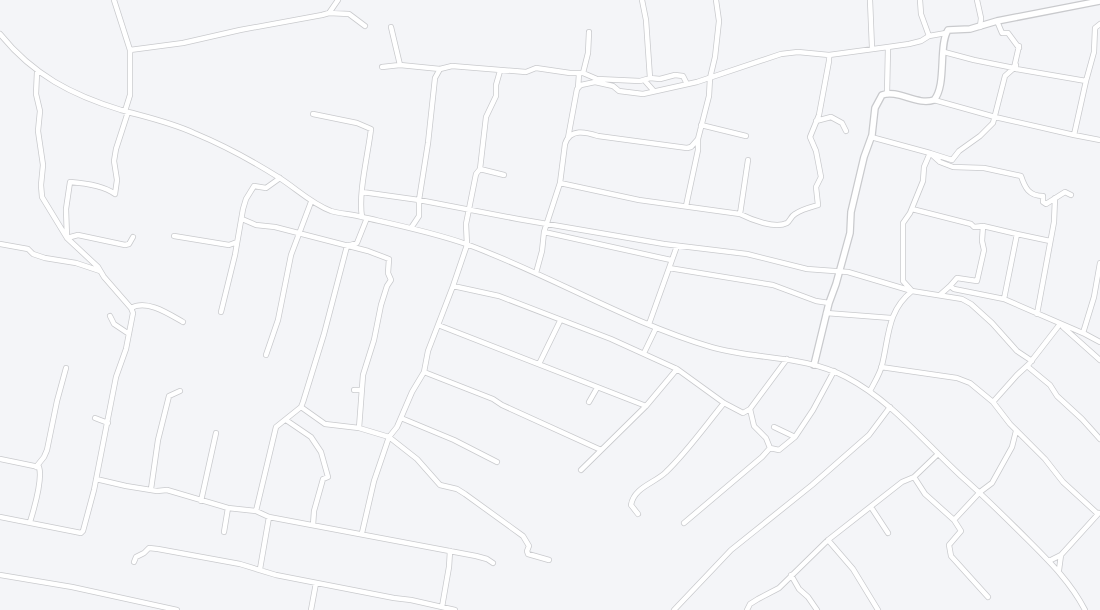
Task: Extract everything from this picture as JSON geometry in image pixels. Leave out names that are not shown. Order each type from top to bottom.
[{"type":"street","points":[[67,238],[66,221],[70,182],[80,182],[109,190],[115,194],[117,180],[114,161],[130,95],[130,50],[114,0]]},
{"type":"street","points":[[333,0],[334,7]]},
{"type":"street","points":[[329,13],[338,0]]},
{"type":"street","points":[[642,0],[646,20],[650,78]]},
{"type":"street","points":[[686,206],[698,150],[698,139],[709,96],[710,78],[715,57],[719,21],[716,0]]},
{"type":"street","points":[[870,0],[872,48]]},
{"type":"street","points":[[920,0],[921,14],[929,36]]},
{"type":"street","points":[[978,0],[981,18],[980,27]]},
{"type":"street","points":[[577,89],[581,85],[595,82],[613,86],[619,91],[643,94],[653,90],[710,78],[781,54],[798,52],[828,55],[909,44],[929,36],[946,33],[952,28],[970,29],[997,21],[1100,1]]},
{"type":"street","points":[[130,50],[183,43],[329,13],[349,14],[366,26]]},
{"type":"street","points":[[981,18],[989,23]]},
{"type":"street","points":[[997,21],[1002,33],[1008,33],[1019,46],[1016,69],[1086,81]]},
{"type":"street","points":[[1074,135],[1094,52],[1095,28],[1100,24]]},
{"type":"street","points":[[391,27],[400,65]]},
{"type":"street","points":[[536,273],[542,251],[546,223],[560,183],[577,89],[588,53],[589,32]]},
{"type":"street","points":[[934,100],[938,91],[946,33]]},
{"type":"street","points":[[0,34],[18,55],[37,72],[65,89],[86,98],[161,120],[194,133],[248,159],[280,178],[311,202],[334,212],[364,217],[411,228],[467,245],[536,273],[656,328],[712,347],[814,365],[834,371],[870,391],[890,407],[938,454],[980,492],[1058,570],[1074,590],[1085,610]]},
{"type":"street","points":[[871,137],[952,160],[959,151],[990,127],[995,117],[1005,76],[1014,68],[1019,46]]},
{"type":"street","points":[[887,94],[888,47]]},
{"type":"street","points":[[944,52],[1014,68]]},
{"type":"street","points":[[560,183],[619,196],[740,214],[751,219],[780,225],[789,222],[795,214],[818,205],[816,187],[821,177],[816,151],[810,137],[816,121],[829,61],[828,55]]},
{"type":"street","points":[[382,68],[400,65],[440,69],[452,66],[526,72],[536,68],[581,74],[597,79],[645,81],[650,78],[660,79],[675,75],[682,76],[687,84]]},
{"type":"street","points":[[411,228],[419,216],[419,200],[436,78],[440,69]]},
{"type":"street","points":[[362,533],[374,481],[388,437],[397,426],[412,392],[424,372],[428,351],[454,286],[467,245],[466,224],[476,174],[480,170],[486,118],[496,96],[496,85],[500,71]]},
{"type":"street","points":[[0,517],[81,533],[83,531],[96,479],[116,377],[126,349],[132,319],[131,308],[100,271],[67,238],[42,197],[41,177],[43,165],[38,131],[40,111],[36,94],[37,72]]},
{"type":"street","points":[[645,81],[653,90]]},
{"type":"street","points":[[814,365],[829,303],[850,233],[851,212],[864,157],[871,137],[875,108],[882,96],[887,94],[913,100],[934,100],[995,117],[1100,140]]},
{"type":"street","points":[[313,114],[357,123],[371,129],[360,208],[364,217],[357,243],[347,246]]},
{"type":"street","points":[[816,121],[831,117],[842,123],[846,131]]},
{"type":"street","points":[[701,126],[746,136]]},
{"type":"street","points":[[568,138],[572,134],[584,132],[598,136],[687,148],[698,139]]},
{"type":"street","points":[[930,153],[940,162],[953,167],[984,168],[1020,176],[1026,190],[1035,196],[1043,196],[1043,202],[1046,204],[1065,192],[1071,195]]},
{"type":"street","points":[[912,291],[903,281],[903,223],[912,209],[923,181],[924,167],[930,153]]},
{"type":"street","points":[[740,214],[748,160]]},
{"type":"street","points":[[480,170],[504,175]]},
{"type":"street","points":[[221,312],[246,199],[254,186],[266,188],[280,178]]},
{"type":"street","points":[[362,192],[419,200],[518,220],[546,223],[676,246],[747,254],[807,269],[848,272],[912,291],[942,294],[962,299],[971,304],[992,323],[1017,351],[1032,361]]},
{"type":"street","points":[[1037,314],[1054,222],[1055,198]]},
{"type":"street","points":[[266,355],[278,320],[291,255],[311,202]]},
{"type":"street","points":[[912,209],[971,224],[974,227],[983,226],[1050,241]]},
{"type":"street","points":[[242,219],[256,225],[275,227],[347,246],[388,259],[388,273],[391,280],[387,286],[381,305],[374,340],[363,375],[360,390],[359,428]]},
{"type":"street","points":[[942,294],[957,278],[977,281],[984,250],[982,241],[983,226]]},
{"type":"street","points":[[544,232],[671,260]]},
{"type":"street","points":[[1004,299],[1017,234]]},
{"type":"street","points":[[67,238],[78,235],[125,245],[129,244],[133,236]]},
{"type":"street","points":[[174,236],[229,245],[237,242]]},
{"type":"street","points":[[0,244],[28,249],[33,254],[45,258],[76,263],[100,271]]},
{"type":"street","points":[[256,511],[275,430],[278,424],[286,420],[301,407],[324,334],[347,246]]},
{"type":"street","points":[[649,324],[676,246]]},
{"type":"street","points":[[1083,333],[1098,292],[1100,263]]},
{"type":"street","points":[[669,268],[773,285],[816,301],[829,303]]},
{"type":"street","points":[[454,286],[499,296],[644,354],[677,369],[724,403],[743,413],[750,409],[787,360]]},
{"type":"street","points":[[950,286],[954,289],[1004,299],[1083,333],[1100,342]]},
{"type":"street","points":[[870,391],[881,367],[891,318],[907,295],[912,291]]},
{"type":"street","points":[[131,308],[142,305],[151,306],[184,322]]},
{"type":"street","points":[[826,314],[891,318]]},
{"type":"street","points":[[110,316],[114,324],[129,334]]},
{"type":"street","points":[[539,364],[560,321]]},
{"type":"street","points":[[993,402],[1017,375],[1032,361],[1060,324]]},
{"type":"street","points":[[1060,324],[1100,360]]},
{"type":"street","points":[[438,325],[646,406]]},
{"type":"street","points":[[644,354],[656,328]]},
{"type":"street","points":[[1027,366],[1050,385],[1057,396],[1100,439]]},
{"type":"street","points":[[881,367],[964,380],[977,388],[993,402],[1016,431],[1045,459],[1063,482],[1099,513],[1062,555],[1048,561]]},
{"type":"street","points":[[36,467],[44,457],[47,450],[57,401],[66,368]]},
{"type":"street","points":[[581,470],[646,406],[677,369]]},
{"type":"street","points":[[770,448],[779,450],[795,436],[813,410],[834,371]]},
{"type":"street","points":[[424,372],[493,399],[502,405],[601,450]]},
{"type":"street","points":[[589,402],[598,388]]},
{"type":"street","points":[[151,489],[158,440],[168,396],[180,390]]},
{"type":"street","points":[[354,390],[360,390]]},
{"type":"street","points":[[638,514],[631,505],[633,497],[648,484],[666,473],[724,403]]},
{"type":"street","points":[[301,407],[325,424],[359,428],[388,437],[417,459],[440,485],[457,489],[523,536],[529,546],[527,551],[528,554],[549,560]]},
{"type":"street","points":[[674,610],[731,550],[812,485],[869,434],[890,407]]},
{"type":"street","points":[[750,409],[754,426],[766,438],[770,448]]},
{"type":"street","points":[[95,418],[108,422]]},
{"type":"street","points":[[401,418],[454,440],[497,462]]},
{"type":"street","points":[[286,420],[306,431],[311,436],[321,452],[328,477],[323,479],[314,511],[313,525]]},
{"type":"street","points":[[774,427],[795,436]]},
{"type":"street","points":[[954,520],[980,492],[992,483],[1012,447],[1016,431]]},
{"type":"street","points":[[201,501],[216,433]]},
{"type":"street","points":[[684,523],[762,457],[770,448]]},
{"type":"street","points":[[747,610],[750,604],[779,588],[828,540],[902,482],[914,477],[938,454]]},
{"type":"street","points":[[0,459],[39,467],[40,474],[36,504],[30,522]]},
{"type":"street","points":[[914,477],[925,494],[954,520],[961,531],[949,545],[952,556],[988,597]]},
{"type":"street","points":[[96,479],[115,484],[166,490],[228,508],[256,511],[269,517],[362,533],[476,556],[487,559],[493,563]]},
{"type":"street","points":[[871,506],[888,533]]},
{"type":"street","points":[[224,532],[228,508]]},
{"type":"street","points":[[260,569],[269,517]]},
{"type":"street","points":[[828,540],[853,570],[878,610]]},
{"type":"street","points":[[134,562],[136,557],[152,548],[240,564],[276,575],[455,610]]},
{"type":"street","points":[[442,607],[449,567],[450,551]]},
{"type":"street","points":[[1058,570],[1062,555]]},
{"type":"street","points":[[0,574],[72,586],[177,610]]},
{"type":"street","points":[[791,575],[799,589],[808,596],[817,610]]},
{"type":"street","points":[[312,610],[316,582]]}]
